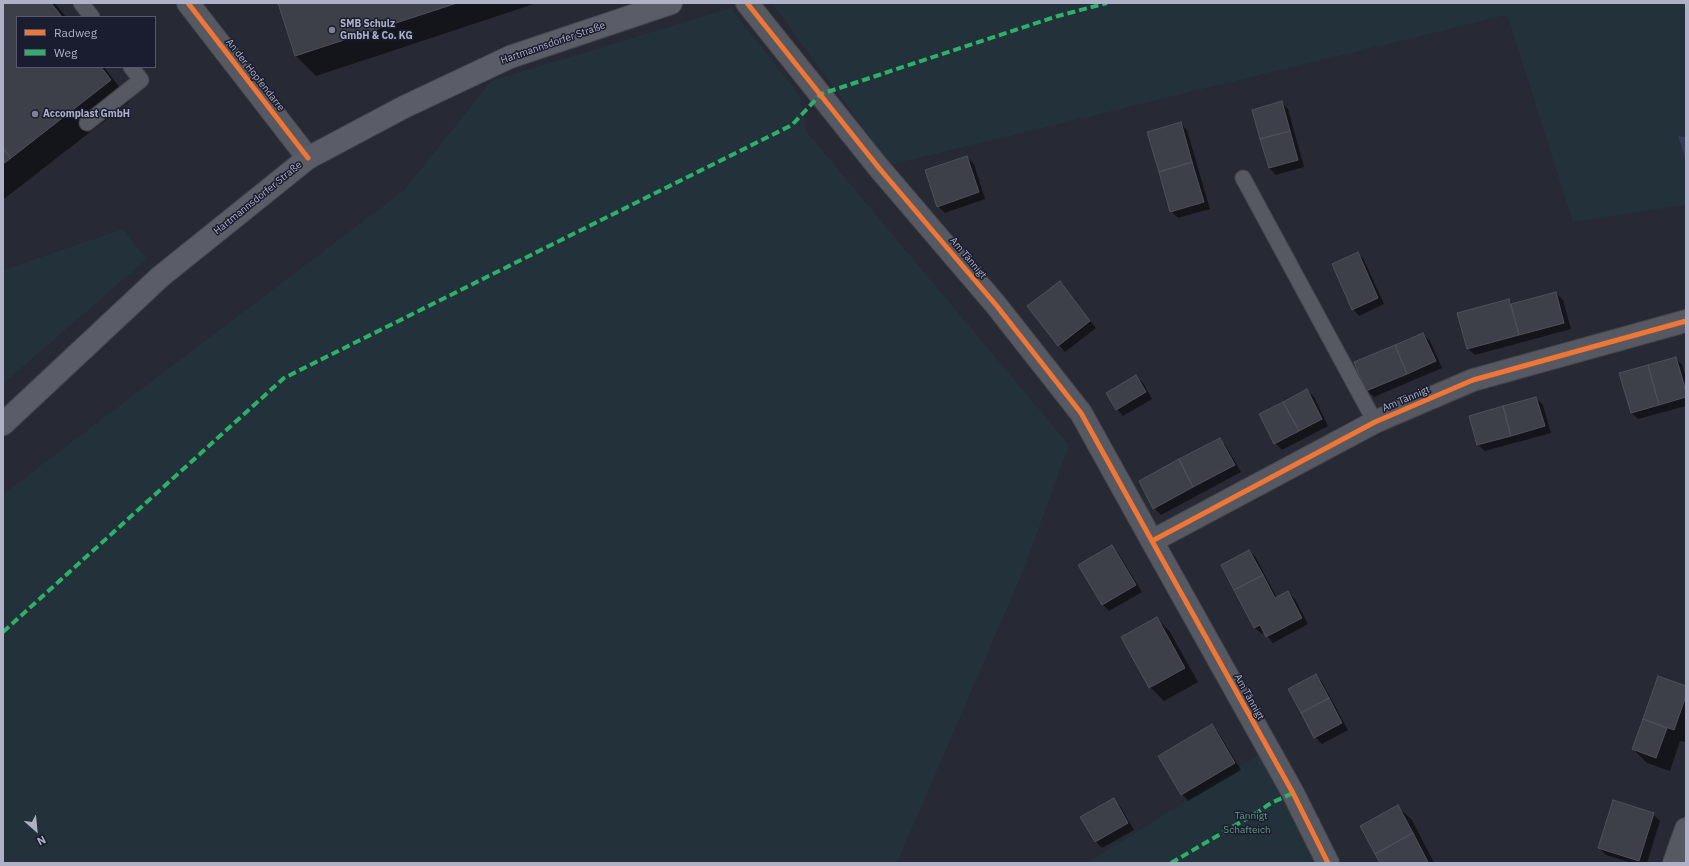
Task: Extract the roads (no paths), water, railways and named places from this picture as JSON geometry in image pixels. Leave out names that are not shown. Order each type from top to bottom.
[{"type":"main road","name":"Hartmannsdorfer Straße","points":[[3,424],[160,277],[308,158],[404,107],[510,57],[671,3]]},
{"type":"street","name":"An der Hopfendarre","points":[[188,3],[308,158]]},
{"type":"street","name":"Am Tännigt","points":[[747,3],[879,168],[996,305],[1080,413],[1292,793],[1328,863]]},
{"type":"street","name":"Am Tännigt","points":[[1152,541],[1375,422],[1473,380],[1686,321]]},
{"type":"street","points":[[1674,863],[1686,828]]},
{"type":"lane","points":[[81,3],[91,16]]},
{"type":"lane","points":[[87,123],[141,80],[132,68]]},
{"type":"lane","points":[[1244,178],[1375,422]]},
{"type":"water","points":[[1678,136],[1686,137],[1686,162]]},
{"type":"place","name":"SMB Schulz GmbH & Co. KG","points":[[332,30]]},
{"type":"place","name":"Accomplast GmbH","points":[[35,114]]},
{"type":"park label","name":"Tännigt","points":[[1251,816]]},
{"type":"park label","name":"Schafteich","points":[[1247,830]]}]
